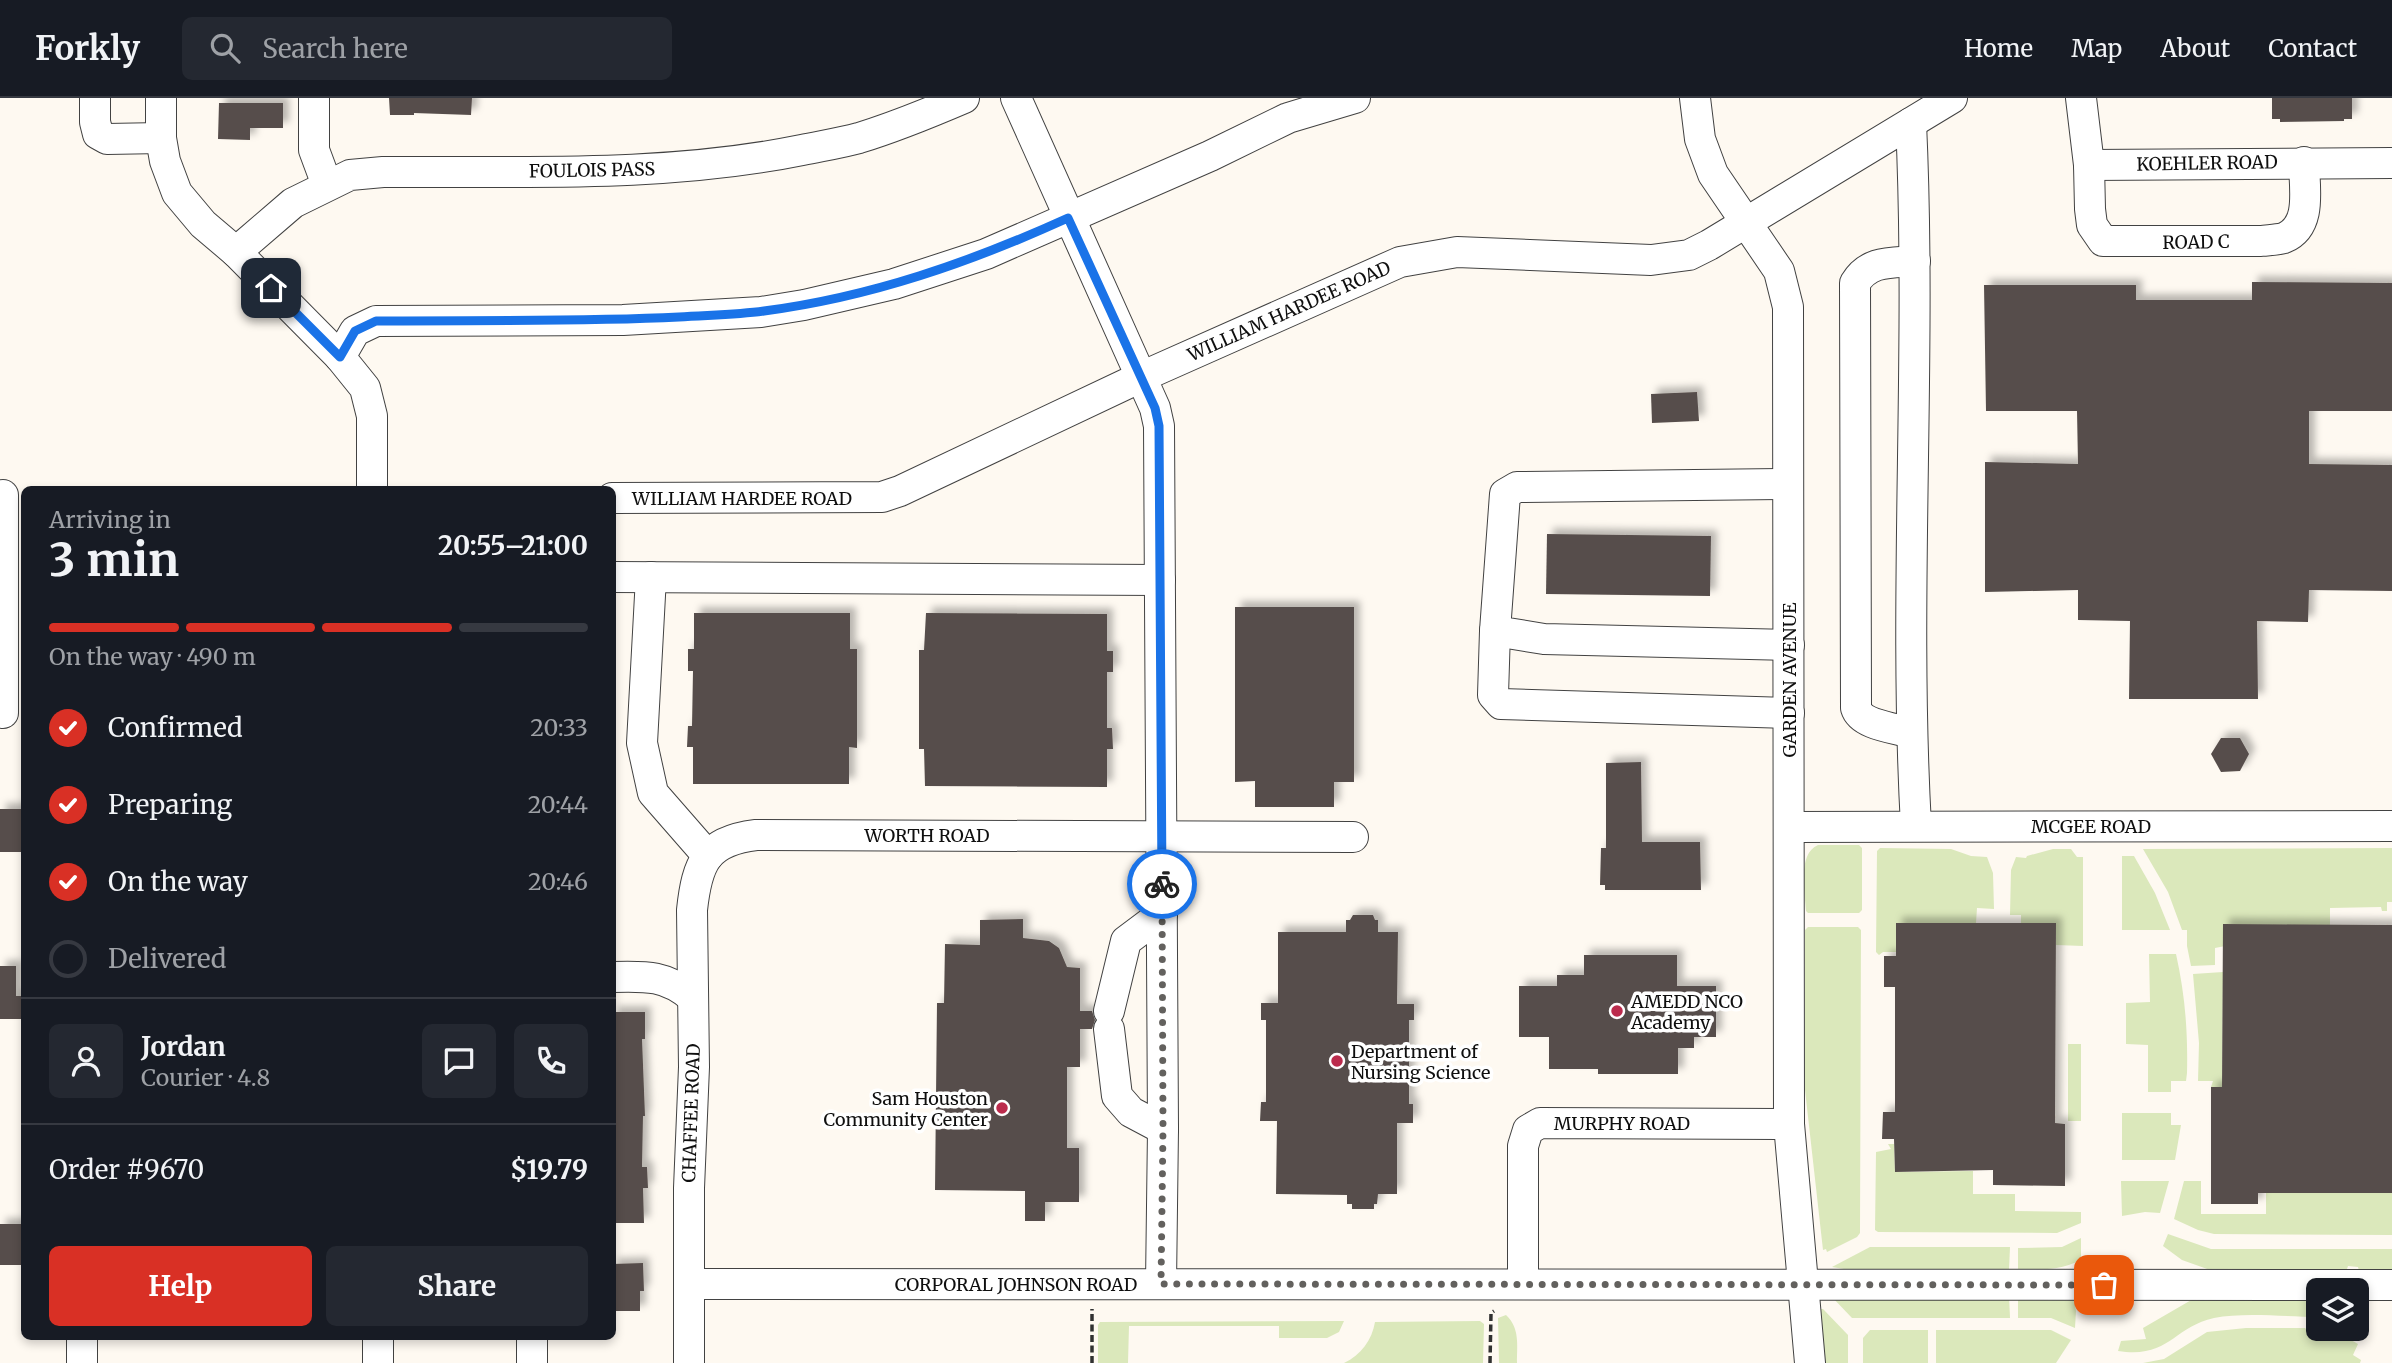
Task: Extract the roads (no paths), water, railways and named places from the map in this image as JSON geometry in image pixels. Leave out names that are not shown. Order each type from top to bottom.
[{"type":"street","points":[[95,98],[98,134],[107,139],[161,138]]},
{"type":"street","points":[[161,98],[161,138],[165,161],[177,193],[203,224],[236,252],[340,357],[365,388],[372,416],[372,486]]},
{"type":"street","points":[[314,98],[314,150],[327,185]]},
{"type":"street","name":"FOULOIS PASS","points":[[236,252],[293,202],[351,175],[383,172],[649,170],[761,158],[857,139],[921,117],[964,98]]},
{"type":"street","points":[[1016,98],[1155,408],[1159,426],[1163,1129],[1161,1284]]},
{"type":"street","points":[[340,357],[355,331],[376,321],[623,320],[761,312],[894,284],[986,254],[1210,156],[1288,118],[1355,98]]},
{"type":"street","name":"GARDEN AVENUE","points":[[1695,98],[1700,139],[1713,174],[1779,271],[1787,307],[1789,1124],[1810,1363]]},
{"type":"street","name":"WILLIAM HARDEE ROAD","points":[[616,498],[882,497],[900,491],[1141,377],[1400,262],[1457,253],[1651,260],[1689,255],[1952,98]]},
{"type":"street","points":[[2081,98],[2089,164]]},
{"type":"street","points":[[1911,123],[1915,261],[1911,733],[1916,826]]},
{"type":"street","name":"ROAD C","points":[[2089,164],[2092,225],[2103,241],[2222,242],[2284,238],[2295,230],[2304,217],[2304,162]]},
{"type":"street","name":"KOEHLER ROAD","points":[[2089,164],[2392,163]]},
{"type":"street","points":[[1911,733],[1864,720],[1856,708],[1855,283],[1862,271],[1874,265],[1915,261]]},
{"type":"street","points":[[1788,484],[1517,486],[1505,494],[1493,695],[1501,704],[1789,713]]},
{"type":"street","points":[[9,495],[9,713]]},
{"type":"street","points":[[616,577],[1160,580]]},
{"type":"street","points":[[651,577],[642,743],[653,793],[705,860]]},
{"type":"street","points":[[1495,631],[1544,639],[1789,645]]},
{"type":"street","name":"MCGEE ROAD","points":[[1790,827],[2392,826]]},
{"type":"street","name":"WORTH ROAD","points":[[705,860],[733,838],[756,835],[1353,837]]},
{"type":"street","name":"CHAFFEE ROAD","points":[[689,1363],[689,1188],[694,1067],[692,910],[695,887],[705,860]]},
{"type":"street","points":[[1162,914],[1126,941],[1109,1020],[1117,1096],[1131,1112],[1163,1129]]},
{"type":"street","points":[[616,977],[649,976],[677,985],[693,998]]},
{"type":"street","name":"MURPHY ROAD","points":[[1523,1284],[1523,1146],[1528,1130],[1540,1123],[1789,1124]]},
{"type":"street","name":"CORPORAL JOHNSON ROAD","points":[[689,1284],[2392,1285]]},
{"type":"street","points":[[82,1340],[82,1363]]},
{"type":"street","points":[[378,1340],[378,1363]]},
{"type":"street","points":[[532,1340],[532,1363]]},
{"type":"place","name":"AMEDD NCO Academy","points":[[1617,1011]]},
{"type":"place","name":"Department of Nursing Science","points":[[1337,1061]]},
{"type":"place","name":"Sam Houston Community Center","points":[[1002,1108]]}]
